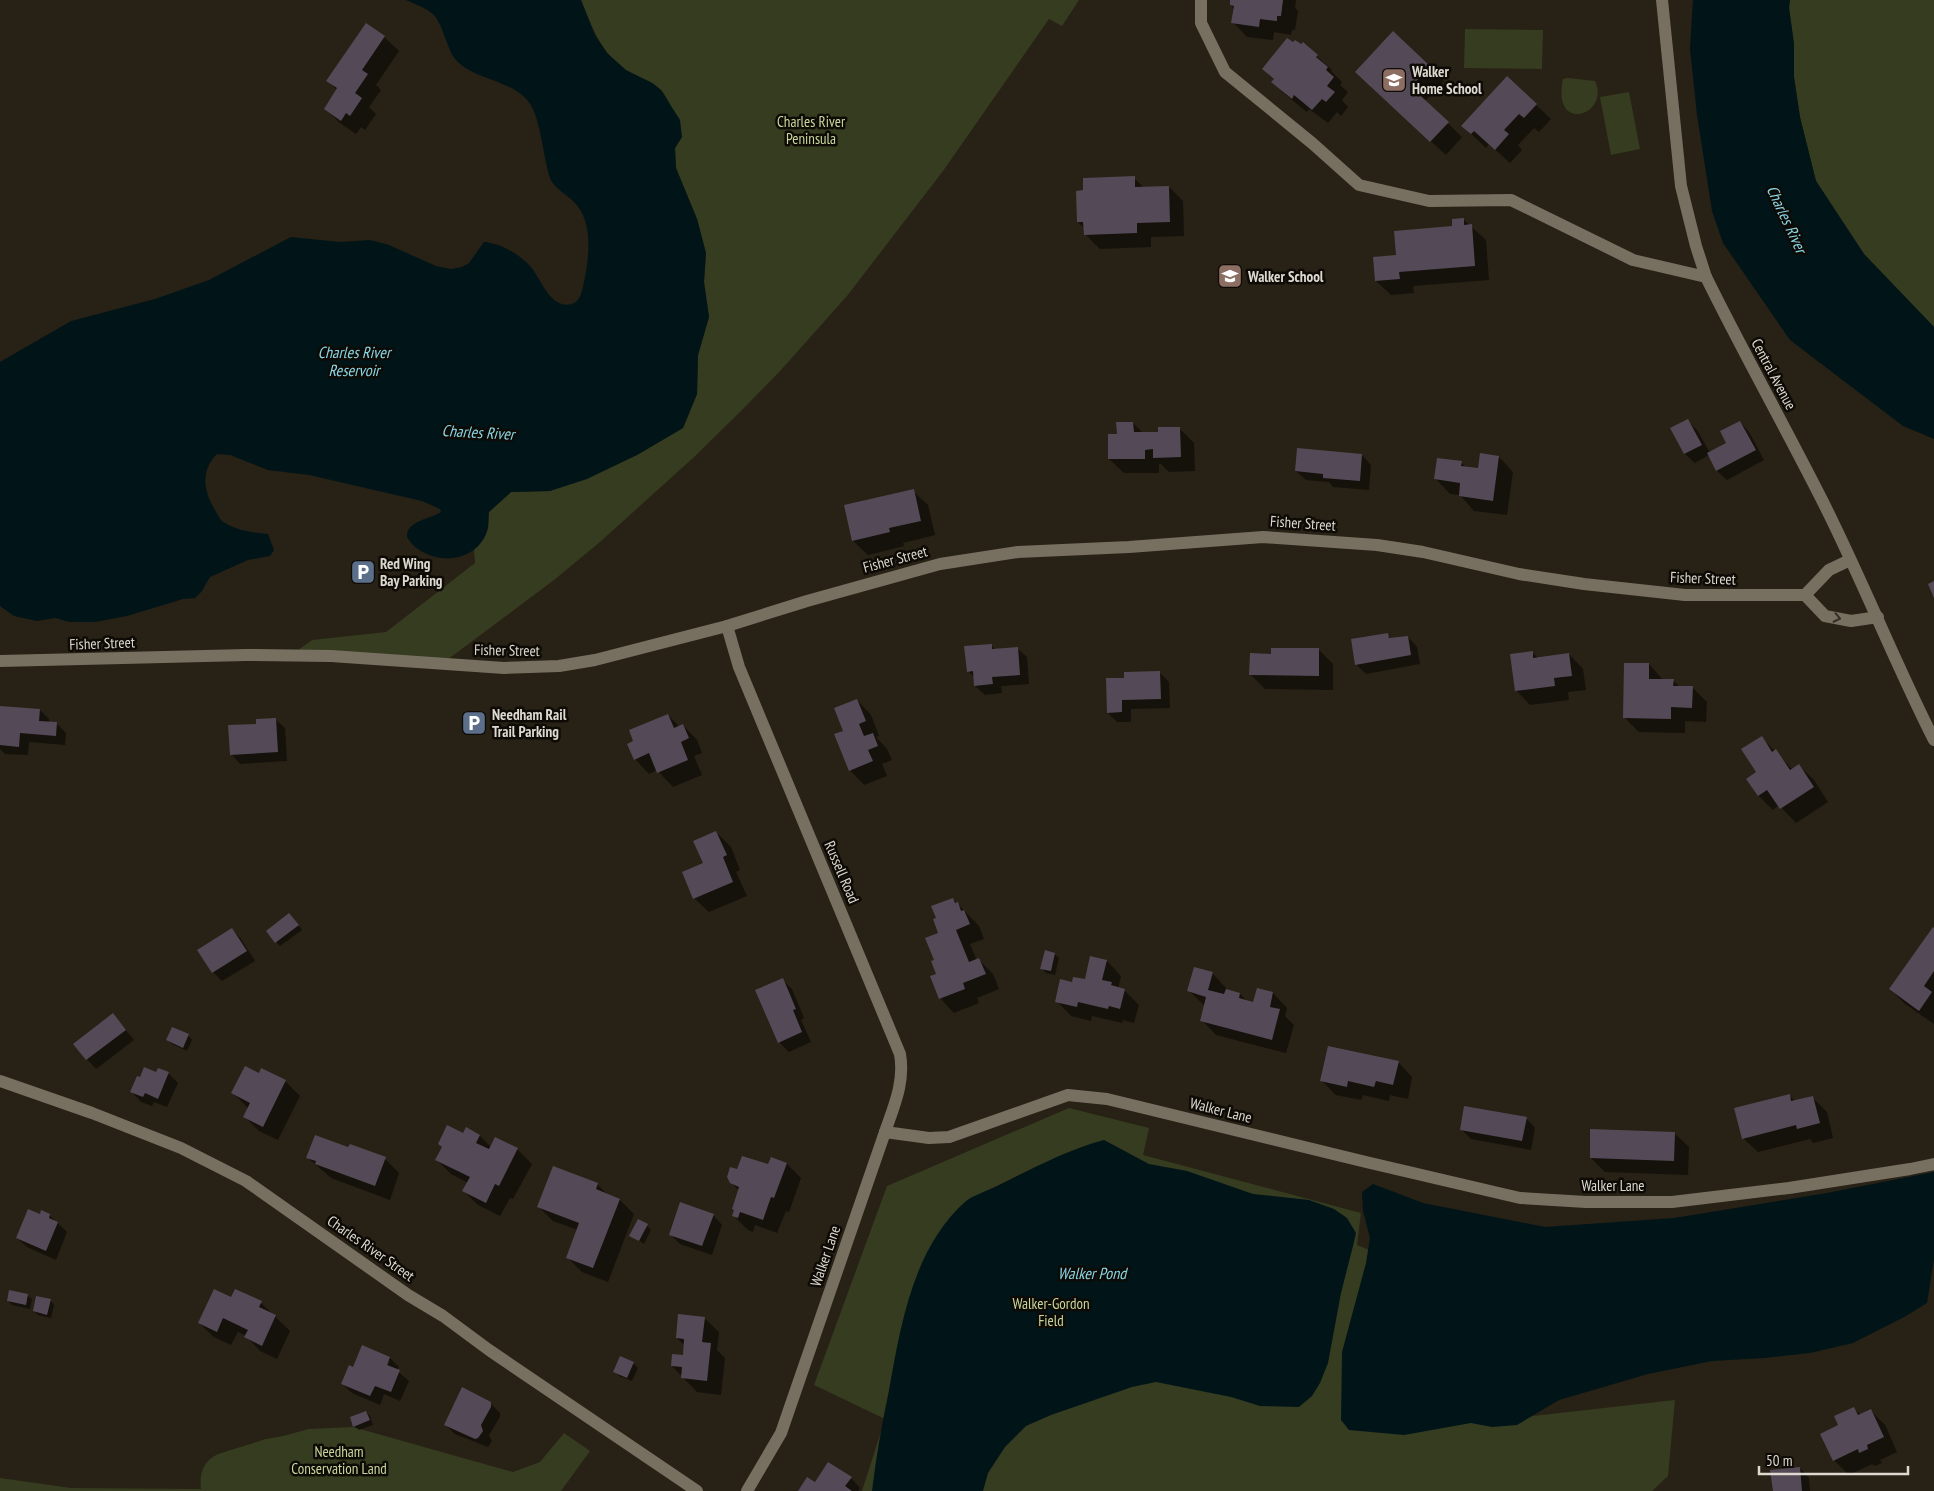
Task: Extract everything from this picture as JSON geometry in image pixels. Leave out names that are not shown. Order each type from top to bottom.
[{"type":"street","points":[[1201,0],[1201,23],[1225,72],[1360,185],[1429,201],[1511,200],[1633,260],[1706,277]]},
{"type":"street","name":"Central Avenue","points":[[1662,0],[1681,186],[1706,277],[1822,500],[1934,740]]},
{"type":"street","name":"Fisher Street","points":[[0,660],[246,655],[331,656],[504,668],[559,666],[595,660],[727,626],[912,570],[968,559],[1018,552],[1129,547],[1263,537],[1377,545],[1423,552],[1519,574],[1584,584],[1684,595],[1805,595]]},
{"type":"street","points":[[1850,560],[1829,570],[1805,595],[1825,616],[1851,621],[1878,617]]},
{"type":"street","name":"Russell Road","points":[[727,626],[739,667],[900,1054],[902,1063],[900,1085],[886,1132]]},
{"type":"street","name":"Charles River Street","points":[[0,1081],[92,1113],[180,1148],[246,1181],[408,1295],[443,1316],[697,1491]]},
{"type":"street","name":"Walker Lane","points":[[747,1491],[780,1433],[886,1132],[929,1138],[949,1137],[1068,1095],[1107,1099],[1520,1198],[1586,1202],[1672,1202],[1789,1188],[1934,1164]]},
{"type":"green space","name":"Charles River Peninsula","points":[[581,0],[1079,0],[1062,26],[1049,19],[943,171],[847,296],[781,370],[740,412],[693,458],[600,542],[554,580],[447,660],[294,653],[312,640],[386,632],[475,563],[474,550],[485,533],[489,512],[511,492],[550,491],[637,455],[683,428],[697,394],[698,355],[709,317],[704,282],[706,253],[697,219],[676,168],[675,148],[682,137],[664,93],[652,83],[626,70],[610,56],[598,39]]},
{"type":"green space","points":[[1790,0],[1934,0],[1934,327],[1864,254],[1816,181],[1800,117],[1794,77],[1794,44],[1789,7]]},
{"type":"green space","points":[[1465,29],[1543,30],[1542,69],[1464,68]]},
{"type":"green space","points":[[1563,79],[1595,81],[1598,93],[1595,103],[1589,110],[1580,114],[1572,113],[1565,108],[1562,97]]},
{"type":"green space","points":[[1629,92],[1640,149],[1611,155],[1600,97]]},
{"type":"green space","name":"Walker-Gordon Field","points":[[1069,1108],[1149,1128],[1143,1155],[1361,1213],[1357,1245],[1567,1331],[1515,1418],[1675,1400],[1668,1476],[1652,1491],[862,1491],[885,1419],[814,1385],[887,1186]]},
{"type":"green space","name":"Needham Conservation Land","points":[[353,1427],[513,1472],[540,1462],[564,1433],[590,1451],[561,1491],[0,1491],[0,1478],[71,1488],[201,1489],[203,1469],[209,1460],[218,1454],[266,1439],[309,1429]]},
{"type":"water","name":"Charles River Reservoir","points":[[406,0],[581,0],[595,35],[607,53],[626,70],[652,83],[661,90],[680,120],[682,137],[675,148],[676,168],[697,219],[706,253],[704,282],[709,317],[698,355],[697,394],[683,428],[637,455],[587,479],[550,491],[511,492],[489,512],[488,528],[484,539],[477,547],[459,557],[449,558],[428,554],[416,548],[407,537],[410,527],[441,512],[440,509],[422,501],[309,475],[268,470],[230,455],[217,454],[206,473],[206,487],[210,501],[222,521],[227,524],[244,530],[268,534],[274,550],[270,556],[248,560],[210,577],[202,591],[195,598],[183,599],[127,616],[95,622],[70,622],[55,618],[37,621],[14,616],[0,606],[0,362],[71,321],[155,299],[209,280],[291,237],[340,242],[370,240],[389,245],[436,266],[451,269],[462,267],[469,263],[484,242],[496,244],[515,253],[526,262],[547,292],[558,302],[564,305],[572,304],[579,298],[583,288],[588,251],[585,220],[574,202],[554,185],[550,178],[539,127],[528,101],[512,88],[464,67],[451,53],[443,30],[436,18],[428,10]]},
{"type":"water","name":"Charles River","points":[[1693,0],[1790,0],[1789,8],[1794,44],[1794,77],[1800,117],[1816,181],[1864,254],[1934,327],[1934,439],[1903,426],[1790,340],[1723,243],[1712,211],[1697,115],[1690,49]]},
{"type":"water","name":"Walker Pond","points":[[1104,1140],[1149,1164],[1187,1171],[1253,1194],[1309,1200],[1334,1209],[1347,1218],[1356,1233],[1341,1293],[1328,1363],[1320,1383],[1312,1396],[1299,1407],[1260,1406],[1231,1397],[1156,1382],[1132,1387],[1051,1415],[1026,1426],[1005,1447],[988,1473],[983,1491],[872,1491],[882,1428],[905,1314],[912,1288],[933,1241],[948,1220],[969,1199],[1063,1154]]},
{"type":"water","points":[[1934,1172],[1934,1259],[1927,1303],[1853,1343],[1810,1353],[1712,1361],[1648,1374],[1559,1400],[1517,1425],[1492,1427],[1471,1423],[1404,1435],[1349,1430],[1341,1420],[1342,1352],[1366,1263],[1370,1238],[1363,1211],[1362,1192],[1373,1184],[1423,1203],[1545,1227],[1674,1218],[1827,1193]]},
{"type":"building","points":[[1230,0],[1283,0],[1281,16],[1277,16],[1277,21],[1260,19],[1259,27],[1231,23],[1234,6],[1230,5]]},
{"type":"building","points":[[366,23],[385,36],[362,70],[368,74],[355,93],[362,98],[350,116],[346,113],[341,121],[324,109],[337,88],[326,81]]},
{"type":"building","points":[[1393,31],[1430,66],[1411,87],[1449,122],[1430,142],[1355,72]]},
{"type":"building","points":[[1287,38],[1301,44],[1303,42],[1318,55],[1316,57],[1328,67],[1326,70],[1334,77],[1327,86],[1335,92],[1326,102],[1322,99],[1312,110],[1294,95],[1292,99],[1271,82],[1274,79],[1262,69]]},
{"type":"building","points":[[1507,76],[1537,104],[1524,118],[1519,114],[1504,130],[1509,134],[1495,150],[1474,131],[1471,134],[1461,126]]},
{"type":"building","points":[[1135,176],[1135,187],[1169,186],[1170,222],[1137,223],[1137,233],[1084,235],[1083,222],[1077,222],[1076,191],[1083,190],[1083,178]]},
{"type":"building","points":[[1464,218],[1464,225],[1472,224],[1475,266],[1399,272],[1400,279],[1375,281],[1373,257],[1396,255],[1394,231],[1452,226],[1452,219]]},
{"type":"building","points":[[1688,419],[1702,445],[1684,454],[1670,428]]},
{"type":"building","points":[[1740,421],[1756,450],[1716,471],[1707,453],[1726,443],[1720,431]]},
{"type":"building","points":[[1116,422],[1133,422],[1134,432],[1158,432],[1158,427],[1180,427],[1181,457],[1153,458],[1153,449],[1145,450],[1145,459],[1108,459],[1108,434],[1117,434]]},
{"type":"building","points":[[1297,448],[1362,454],[1360,481],[1323,478],[1323,474],[1295,471]]},
{"type":"building","points":[[1480,453],[1499,456],[1493,501],[1459,496],[1460,483],[1434,479],[1437,458],[1462,461],[1461,466],[1478,468]]},
{"type":"building","points":[[914,489],[921,521],[889,528],[890,532],[852,541],[844,505]]},
{"type":"building","points":[[1934,581],[1934,598],[1928,584]]},
{"type":"building","points":[[1388,633],[1389,638],[1408,636],[1411,655],[1355,665],[1351,639]]},
{"type":"building","points":[[992,644],[992,649],[1018,647],[1020,675],[992,677],[993,684],[974,686],[973,671],[967,672],[964,646]]},
{"type":"building","points":[[1271,648],[1319,648],[1319,676],[1249,675],[1250,653],[1271,654]]},
{"type":"building","points":[[1533,651],[1533,658],[1569,653],[1572,676],[1554,678],[1555,686],[1515,691],[1510,654]]},
{"type":"building","points":[[1624,663],[1649,663],[1649,679],[1674,679],[1673,686],[1693,686],[1692,708],[1671,707],[1671,719],[1623,718]]},
{"type":"building","points":[[1160,671],[1161,699],[1122,700],[1122,712],[1107,713],[1106,678],[1124,678],[1124,672]]},
{"type":"building","points":[[857,699],[866,721],[859,724],[864,736],[873,733],[878,746],[868,750],[873,761],[849,771],[834,734],[843,731],[834,708]]},
{"type":"building","points":[[0,706],[40,709],[39,721],[57,722],[56,736],[20,733],[19,747],[0,745]]},
{"type":"building","points":[[668,714],[674,728],[683,724],[689,738],[681,742],[688,760],[657,773],[649,753],[634,760],[627,744],[633,741],[629,730]]},
{"type":"building","points":[[276,718],[278,752],[230,755],[228,725],[256,724],[256,719]]},
{"type":"building","points":[[1762,736],[1772,752],[1776,749],[1790,770],[1799,764],[1814,787],[1780,809],[1767,790],[1758,796],[1746,779],[1756,772],[1741,749]]},
{"type":"building","points":[[716,831],[727,855],[723,857],[733,882],[693,899],[682,872],[703,863],[693,841]]},
{"type":"building","points":[[953,898],[955,903],[958,902],[961,911],[964,910],[970,924],[956,930],[969,962],[979,958],[986,974],[963,983],[965,989],[939,999],[930,976],[936,974],[931,961],[934,960],[925,938],[938,933],[933,919],[936,918],[931,906]]},
{"type":"building","points":[[289,913],[299,925],[275,943],[266,931]]},
{"type":"building","points":[[1933,927],[1934,971],[1924,986],[1932,992],[1919,1011],[1889,989]]},
{"type":"building","points":[[232,928],[247,951],[212,973],[197,950]]},
{"type":"building","points":[[1045,950],[1055,953],[1051,971],[1040,969]]},
{"type":"building","points":[[1090,956],[1107,960],[1102,980],[1112,982],[1111,985],[1125,989],[1120,1009],[1109,1006],[1108,1009],[1078,1002],[1077,1007],[1055,1002],[1060,979],[1072,982],[1073,977],[1085,979]]},
{"type":"building","points":[[1194,967],[1213,972],[1208,990],[1224,994],[1226,989],[1240,993],[1239,998],[1253,1002],[1257,988],[1273,992],[1270,1007],[1280,1009],[1272,1040],[1200,1021],[1206,997],[1187,991]]},
{"type":"building","points":[[783,978],[796,1009],[793,1010],[802,1032],[778,1043],[755,990]]},
{"type":"building","points":[[113,1013],[126,1030],[86,1060],[73,1044]]},
{"type":"building","points":[[172,1027],[189,1034],[183,1048],[166,1040]]},
{"type":"building","points":[[1328,1046],[1399,1061],[1393,1085],[1376,1081],[1374,1087],[1348,1081],[1347,1087],[1320,1081]]},
{"type":"building","points":[[245,1066],[259,1073],[261,1068],[286,1080],[263,1127],[243,1117],[250,1103],[231,1093]]},
{"type":"building","points":[[144,1067],[156,1072],[158,1068],[169,1072],[158,1099],[145,1093],[143,1097],[130,1092],[137,1076],[140,1077]]},
{"type":"building","points":[[1790,1094],[1791,1101],[1813,1096],[1820,1123],[1797,1129],[1796,1125],[1742,1139],[1734,1108]]},
{"type":"building","points":[[1464,1106],[1527,1117],[1522,1141],[1460,1130]]},
{"type":"building","points":[[447,1125],[463,1133],[466,1127],[480,1135],[476,1143],[489,1149],[495,1137],[518,1148],[499,1186],[495,1184],[486,1203],[462,1191],[470,1177],[435,1160],[442,1147],[438,1144]]},
{"type":"building","points":[[1590,1129],[1675,1132],[1674,1161],[1590,1158]]},
{"type":"building","points":[[315,1135],[348,1147],[350,1144],[386,1157],[375,1186],[315,1164],[316,1161],[306,1158]]},
{"type":"building","points":[[742,1156],[768,1164],[771,1157],[787,1163],[774,1198],[771,1197],[763,1220],[740,1212],[738,1218],[732,1216],[734,1210],[732,1209],[739,1187],[730,1183],[727,1177],[730,1167],[737,1169]]},
{"type":"building","points":[[553,1166],[598,1183],[596,1189],[620,1199],[593,1268],[566,1258],[579,1223],[537,1207]]},
{"type":"building","points":[[680,1202],[714,1214],[702,1246],[669,1235]]},
{"type":"building","points":[[28,1209],[40,1214],[41,1210],[50,1214],[49,1218],[58,1222],[46,1251],[16,1238]]},
{"type":"building","points":[[638,1219],[648,1224],[639,1241],[629,1236]]},
{"type":"building","points":[[214,1289],[231,1297],[235,1289],[262,1301],[259,1307],[276,1315],[262,1346],[244,1337],[248,1330],[223,1318],[217,1332],[198,1323]]},
{"type":"building","points":[[9,1290],[28,1294],[26,1305],[7,1301]]},
{"type":"building","points":[[36,1296],[51,1299],[47,1315],[33,1311]]},
{"type":"building","points":[[678,1314],[705,1317],[702,1342],[711,1343],[707,1381],[681,1378],[682,1367],[671,1366],[672,1354],[683,1355],[684,1339],[676,1338]]},
{"type":"building","points":[[362,1345],[390,1357],[387,1365],[400,1370],[391,1392],[375,1386],[370,1396],[341,1384],[349,1365],[353,1367]]},
{"type":"building","points":[[620,1356],[634,1362],[627,1378],[613,1372]]},
{"type":"building","points":[[462,1387],[491,1402],[491,1407],[481,1425],[483,1431],[475,1439],[444,1425]]},
{"type":"building","points":[[1854,1407],[1858,1415],[1871,1409],[1884,1437],[1867,1445],[1868,1449],[1859,1453],[1858,1449],[1833,1461],[1820,1434],[1838,1425],[1834,1416]]},
{"type":"building","points":[[366,1411],[370,1420],[353,1427],[350,1417]]},
{"type":"building","points":[[828,1462],[852,1477],[845,1486],[852,1491],[798,1491],[807,1477],[815,1482]]},
{"type":"building","points":[[1800,1467],[1802,1491],[1773,1491],[1770,1470]]},
{"type":"place","name":"Walker Home School","points":[[1394,80]]},
{"type":"place","name":"Walker School","points":[[1230,276]]},
{"type":"place","name":"Red Wing Bay Parking","points":[[363,572]]},
{"type":"place","name":"Needham Rail Trail Parking","points":[[474,723]]}]
